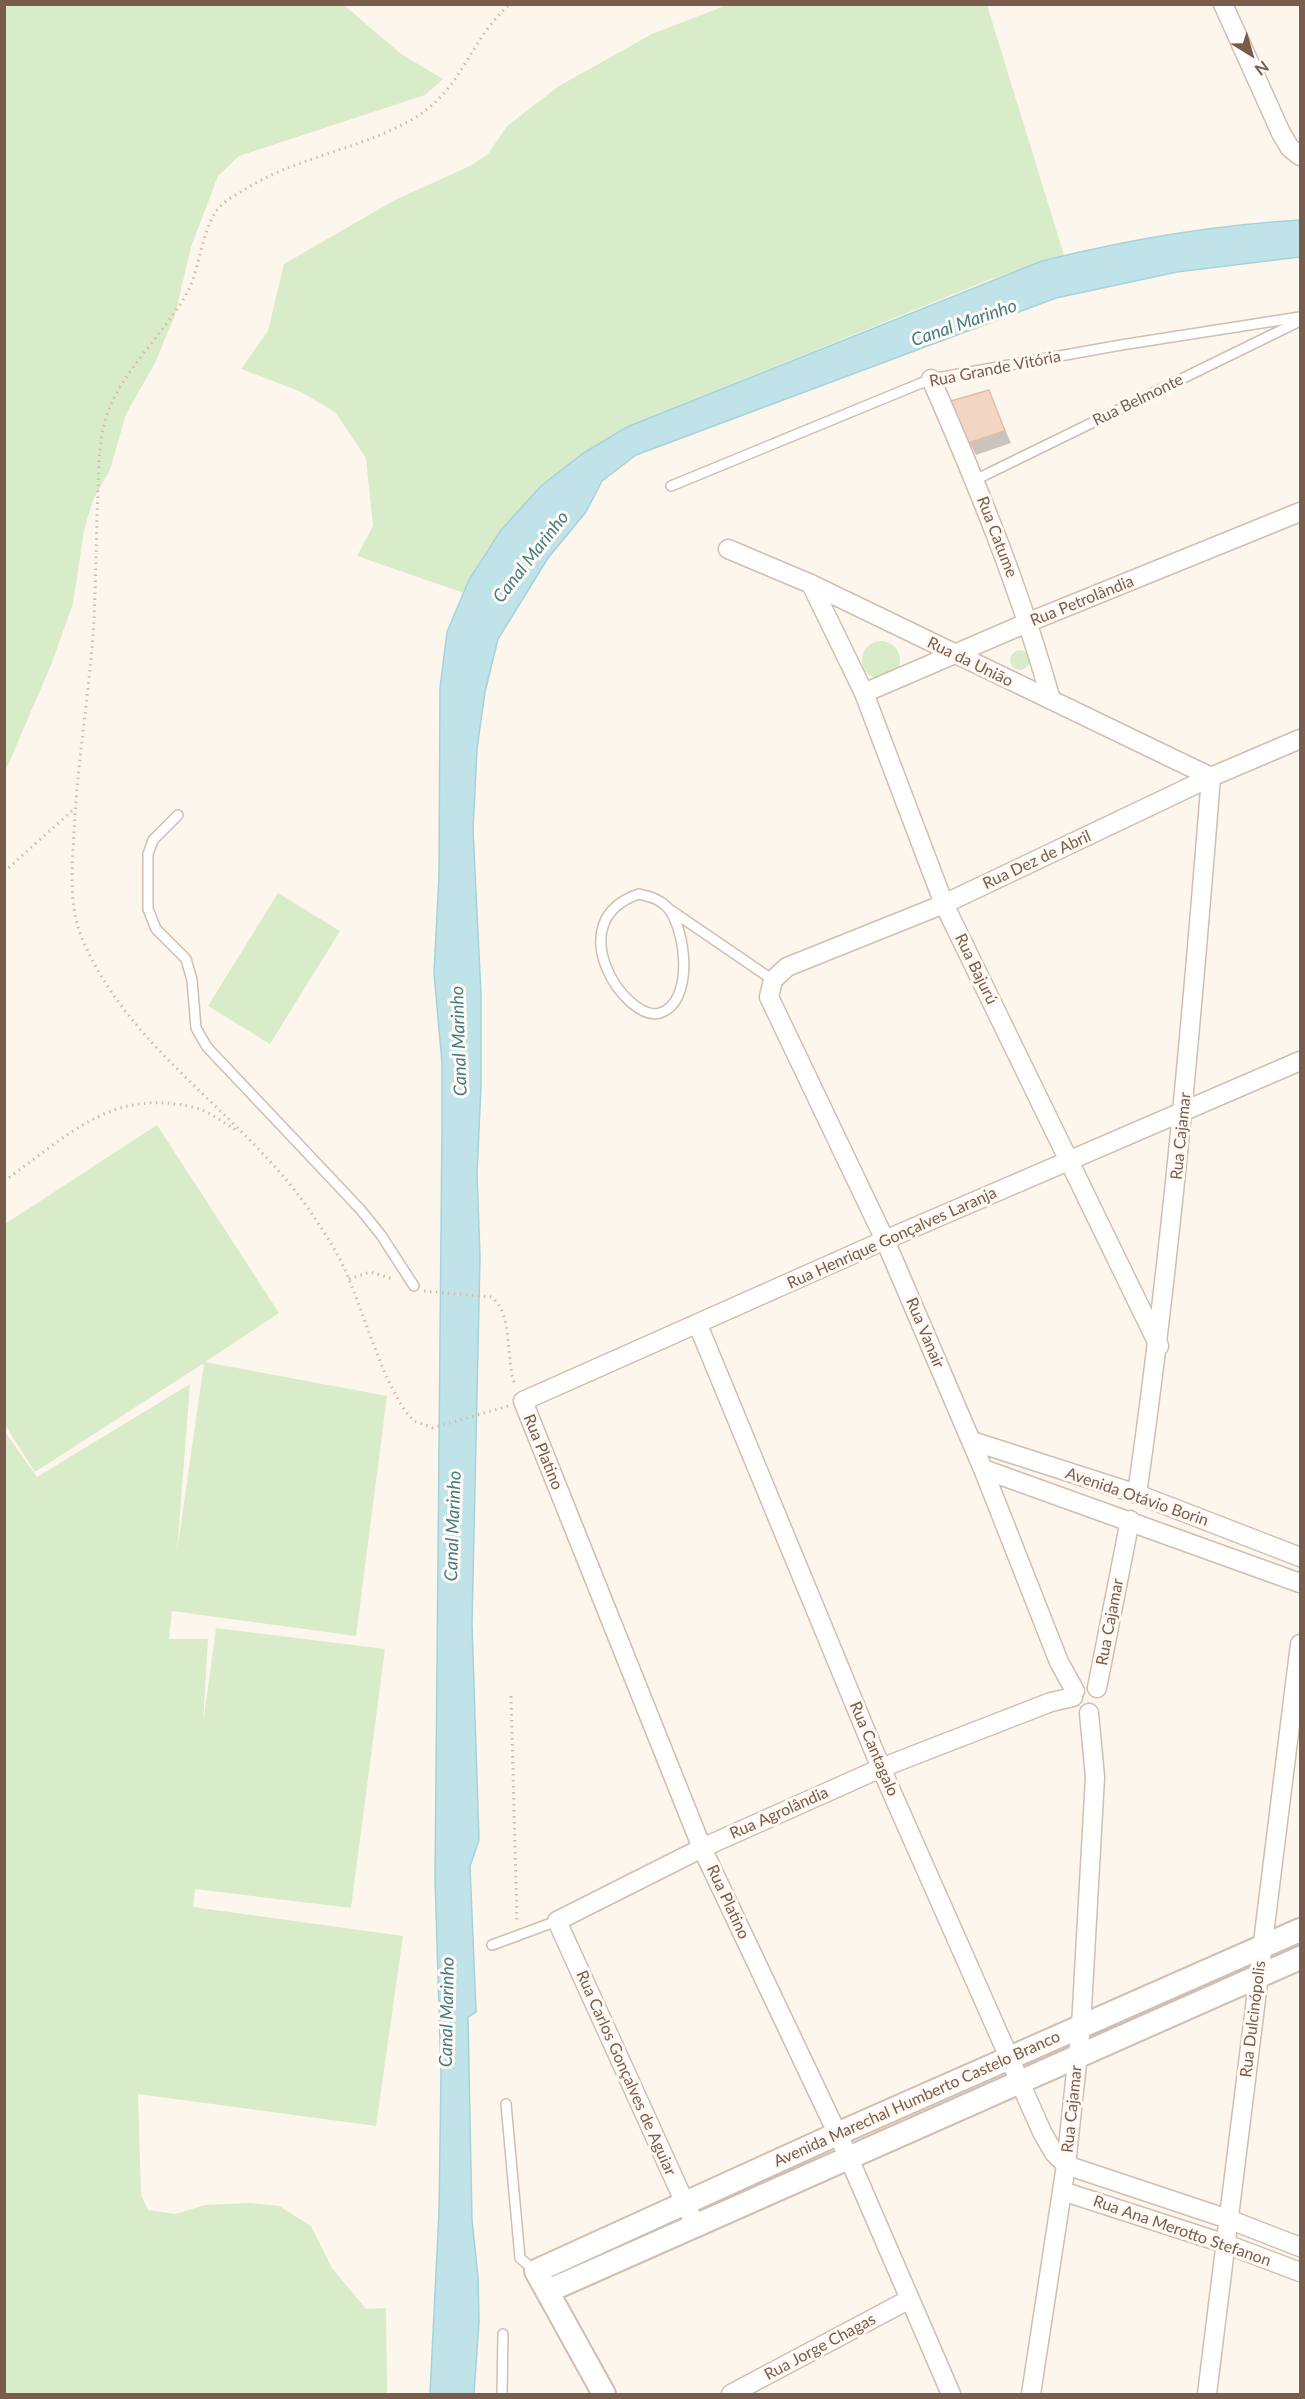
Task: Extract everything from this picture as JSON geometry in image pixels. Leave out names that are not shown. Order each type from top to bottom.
[{"type":"street","points":[[1223,4],[1281,133],[1290,148],[1300,156]]},
{"type":"street","name":"Rua Catume","points":[[931,379],[975,480],[1029,622],[1051,700]]},
{"type":"street","name":"Rua Petrolândia","points":[[864,693],[953,653],[1300,512]]},
{"type":"street","name":"Rua da União","points":[[728,549],[811,584],[1211,777]]},
{"type":"street","name":"Rua Bajurú","points":[[811,584],[864,693],[944,904],[1158,1346]]},
{"type":"street","name":"Rua Dez de Abril","points":[[773,980],[787,967],[944,904],[1211,777],[1300,739]]},
{"type":"street","name":"Rua Cajamar","points":[[1137,1494],[1158,1346],[1184,1113],[1211,777]]},
{"type":"street","name":"Rua Vanair","points":[[773,980],[769,997],[885,1240],[972,1441],[1059,1662],[1074,1694]]},
{"type":"street","name":"Rua Henrique Gonçalves Laranja","points":[[523,1401],[885,1240],[1184,1113],[1300,1061]]},
{"type":"street","name":"Rua Cantagalo","points":[[698,1325],[881,1768],[1019,2083],[1054,2153],[1066,2165]]},
{"type":"street","name":"Rua Platino","points":[[523,1401],[702,1848],[848,2156],[908,2300],[951,2394]]},
{"type":"street","name":"Avenida Otávio Borin","points":[[972,1441],[1137,1494],[1300,1557]]},
{"type":"street","name":"Avenida Otávio Borin","points":[[983,1469],[1300,1583]]},
{"type":"street","name":"Rua Cajamar","points":[[1097,1688],[1130,1520]]},
{"type":"street","name":"Rua Dulcinópolis","points":[[1207,2394],[1300,1644]]},
{"type":"street","points":[[1085,1684],[1097,1688],[1102,1700],[1095,1711],[1089,1713],[1077,1709],[1074,1694],[1085,1684]]},
{"type":"street","name":"Rua Agrolândia","points":[[557,1921],[702,1848],[881,1768],[1074,1694]]},
{"type":"street","name":"Rua Cajamar","points":[[1031,2394],[1066,2165],[1082,2026],[1095,1776],[1089,1713]]},
{"type":"street","name":"Rua Carlos Gonçalves de Aguiar","points":[[557,1921],[695,2225]]},
{"type":"street","name":"Avenida Marechal Humberto Castelo Branco","points":[[536,2271],[837,2134],[1300,1930]]},
{"type":"street","name":"Avenida Marechal Humberto Castelo Branco","points":[[548,2291],[848,2156],[1300,1958]]},
{"type":"street","name":"Rua Ana Merotto Stefanon","points":[[1066,2165],[1228,2219],[1300,2247]]},
{"type":"street","name":"Rua Ana Merotto Stefanon","points":[[1062,2191],[1226,2244],[1300,2272]]},
{"type":"street","points":[[536,2271],[604,2394]]},
{"type":"street","name":"Rua Jorge Chagas","points":[[731,2394],[908,2300]]},
{"type":"lane","name":"Rua Grande Vitória","points":[[671,486],[931,379],[1121,345],[1300,319]]},
{"type":"lane","name":"Rua Belmonte","points":[[975,480],[1300,319]]},
{"type":"lane","points":[[178,815],[153,840],[148,854],[148,909],[156,929],[186,959],[192,980],[196,1028],[207,1047],[360,1209],[381,1235],[414,1286]]},
{"type":"lane","points":[[669,909],[681,949],[684,983],[681,994],[672,1005],[660,1012],[648,1013],[634,1006],[616,983],[605,963],[599,936],[607,915],[624,899],[639,894],[656,898],[773,980]]},
{"type":"lane","name":"Rua Agrolândia","points":[[492,1945],[557,1921]]},
{"type":"lane","points":[[506,2104],[520,2258],[536,2271]]},
{"type":"lane","points":[[502,2334],[502,2394]]},
{"type":"path","points":[[228,200],[282,169],[376,136],[410,121],[430,107],[464,69],[487,27],[510,4]]},
{"type":"path","points":[[4,872],[75,808]]},
{"type":"path","points":[[4,1180],[71,1131],[117,1107],[161,1102],[198,1108],[241,1133]]},
{"type":"path","points":[[433,1428],[523,1401],[514,1381],[502,1308],[490,1297],[438,1294]]},
{"type":"path","points":[[511,1696],[517,1934]]},
{"type":"green space","points":[[5,4],[344,5],[401,54],[443,79],[425,95],[239,156],[218,176],[191,247],[175,315],[155,363],[126,414],[110,470],[93,500],[84,530],[73,604],[51,665],[5,772]]},
{"type":"green space","points":[[727,5],[987,5],[1064,255],[986,281],[626,427],[553,478],[511,518],[477,566],[464,593],[357,556],[373,526],[366,458],[335,412],[299,391],[241,369],[268,331],[284,264],[395,200],[472,165],[488,154],[507,126],[559,86],[652,34]]},
{"type":"green space","points":[[881,641],[888,642],[894,647],[899,653],[899,667],[894,673],[888,678],[881,679],[874,678],[868,673],[863,667],[862,660],[863,653],[868,647],[874,642]]},
{"type":"green space","points":[[1020,650],[1027,653],[1030,660],[1027,667],[1020,670],[1013,667],[1010,660],[1013,653]]},
{"type":"green space","points":[[278,893],[340,931],[270,1044],[208,1006]]},
{"type":"green space","points":[[157,1125],[279,1313],[205,1362],[387,1396],[356,1636],[172,1611],[169,1639],[208,1639],[203,1724],[216,1628],[385,1649],[351,1908],[195,1889],[193,1907],[403,1936],[376,2126],[138,2094],[141,2195],[148,2210],[175,2214],[205,2205],[250,2203],[279,2206],[311,2226],[332,2268],[366,2309],[386,2308],[387,2394],[5,2394],[5,1432],[37,1477],[190,1384],[177,1552],[204,1363],[35,1472],[5,1425],[5,1224]]},
{"type":"water","name":"Canal Marinho","points":[[1300,220],[1300,257],[1177,272],[1056,298],[636,455],[602,481],[586,512],[548,558],[498,639],[485,692],[477,749],[473,830],[481,995],[481,1085],[477,1174],[480,1256],[472,1624],[479,1840],[470,1866],[476,2012],[468,2017],[472,2220],[478,2277],[479,2322],[474,2394],[430,2394],[439,2212],[441,2075],[435,1879],[442,1063],[434,973],[439,876],[440,688],[447,632],[469,580],[501,530],[541,486],[582,454],[627,427],[1042,261],[1170,234]]},
{"type":"building","points":[[989,390],[1005,431],[968,443],[951,401]]}]
